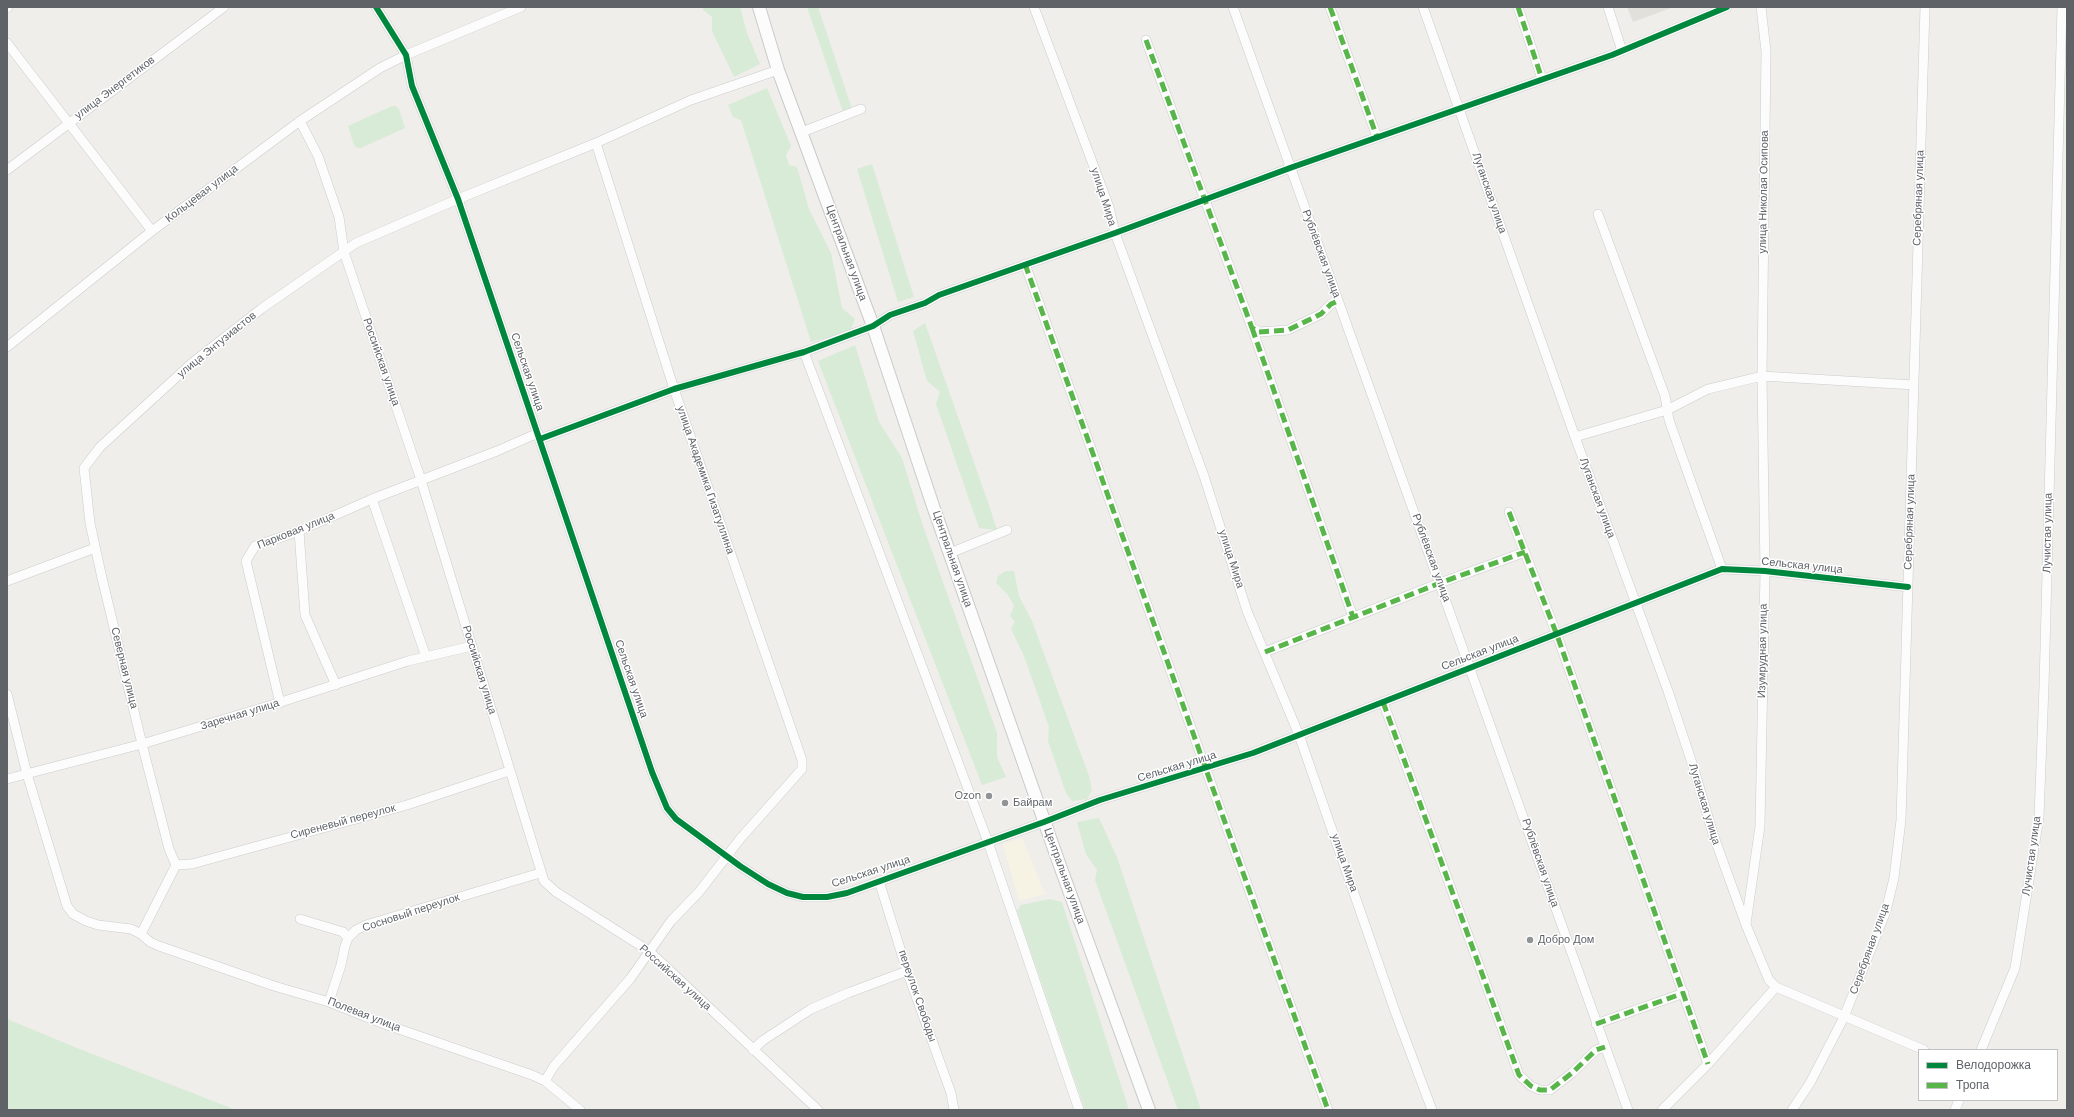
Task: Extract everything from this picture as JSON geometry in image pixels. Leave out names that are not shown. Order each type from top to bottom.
[{"type":"street","name":"улица Энергетиков","points":[[7,170],[224,7]]},
{"type":"street","name":"Сельская улица","points":[[376,7],[406,55],[412,86],[458,199],[650,765],[667,808],[676,819],[729,857],[768,884],[787,893],[803,897],[828,897],[847,893],[1044,822],[1100,800],[1253,753],[1722,569],[1765,571],[1908,587]]},
{"type":"street","name":"Кольцевая улица","points":[[7,347],[152,231],[300,121],[380,68],[406,55],[521,7]]},
{"type":"street","name":"Центральная улица","points":[[759,7],[778,70],[874,326],[950,553],[1044,822],[1149,1110]]},
{"type":"street","name":"улица Мира","points":[[1034,7],[1109,207],[1115,233],[1204,476],[1247,611],[1299,734],[1396,1014],[1432,1110]]},
{"type":"street","name":"Рублёвская улица","points":[[1233,7],[1628,1110]]},
{"type":"street","points":[[1330,7],[1377,137]]},
{"type":"street","name":"Луганская улица","points":[[1423,7],[1694,769],[1713,834],[1746,925],[1767,976],[1776,987]]},
{"type":"street","points":[[1518,7],[1542,79]]},
{"type":"street","points":[[1608,7],[1622,51]]},
{"type":"street","name":"Парковая улица","points":[[280,703],[246,561],[255,546],[299,531],[372,499],[539,436],[674,389],[804,352],[874,326],[890,315],[925,303],[939,295],[1115,233],[1290,168],[1622,51],[1727,7]]},
{"type":"street","name":"улица Николая Осипова","points":[[1762,7],[1766,51],[1762,376]]},
{"type":"street","name":"Серебряная улица","points":[[1792,1110],[1810,1083],[1844,1017],[1886,911],[1894,878],[1901,820],[1925,7]]},
{"type":"street","name":"Лучистая улица","points":[[1981,1049],[2015,968],[2038,817],[2044,686],[2062,7]]},
{"type":"street","points":[[1146,40],[1252,328],[1353,617]]},
{"type":"street","points":[[7,43],[152,231]]},
{"type":"street","name":"улица Энтузиастов","points":[[84,468],[100,447],[192,363],[261,309],[356,243],[458,199],[596,143],[691,100],[778,70]]},
{"type":"street","points":[[802,132],[861,109]]},
{"type":"street","name":"Российская улица","points":[[300,121],[318,156],[339,217],[344,252],[421,480],[540,873],[544,881],[556,892],[649,951],[818,1110]]},
{"type":"street","name":"улица Академика Гизатуллина","points":[[596,143],[674,389],[802,760],[802,770],[740,839],[729,857]]},
{"type":"street","points":[[1598,214],[1665,396],[1667,410],[1722,569]]},
{"type":"street","points":[[1026,264],[1328,1110]]},
{"type":"street","points":[[1252,328],[1259,332],[1288,330],[1321,314],[1331,304],[1338,301]]},
{"type":"street","points":[[804,352],[988,842],[1079,1110]]},
{"type":"street","points":[[1575,437],[1667,410],[1708,389],[1762,376],[1914,385]]},
{"type":"street","name":"Изумрудная улица","points":[[1746,925],[1760,826],[1765,571],[1762,376]]},
{"type":"street","name":"Северная улица","points":[[84,468],[90,523],[95,548],[142,744],[169,849],[176,865]]},
{"type":"street","points":[[372,499],[426,657]]},
{"type":"street","points":[[1509,512],[1557,634],[1708,1064]]},
{"type":"street","points":[[950,553],[1007,530]]},
{"type":"street","points":[[299,531],[305,615],[336,685]]},
{"type":"street","points":[[8,578],[95,548]]},
{"type":"street","points":[[1265,652],[1440,583],[1525,552]]},
{"type":"street","name":"Заречная улица","points":[[7,779],[142,744],[280,703],[426,657],[472,646]]},
{"type":"street","name":"Полевая улица","points":[[7,694],[27,774],[67,906],[73,914],[98,925],[131,929],[141,934],[150,942],[159,946],[274,986],[329,1002],[387,1025],[545,1081],[580,1110]]},
{"type":"street","points":[[1383,702],[1519,1075],[1531,1086],[1540,1090],[1550,1090],[1572,1073],[1596,1050],[1605,1047]]},
{"type":"street","name":"Сиреневый переулок","points":[[176,865],[192,864],[407,805],[509,771]]},
{"type":"street","points":[[545,1081],[554,1066],[630,979],[671,921],[729,857]]},
{"type":"street","points":[[141,934],[176,865]]},
{"type":"street","name":"Сосновый переулок","points":[[348,938],[356,930],[366,926],[540,873]]},
{"type":"street","name":"переулок Свободы","points":[[879,881],[907,972],[951,1093],[954,1110]]},
{"type":"street","points":[[300,920],[343,932],[348,938],[329,1002]]},
{"type":"street","points":[[754,1050],[766,1038],[811,1009],[848,993],[907,972]]},
{"type":"street","points":[[1662,1110],[1708,1064],[1776,987],[1922,1049]]},
{"type":"street","points":[[1596,1024],[1684,993]]},
{"type":"street","points":[[1954,1110],[1958,1101]]},
{"type":"shaded area","points":[[1627,7],[1674,7],[1633,22]]},
{"type":"shaded area","points":[[1022,838],[1045,894],[1019,901],[1003,844]]},
{"type":"green space","points":[[703,7],[740,7],[747,33],[760,64],[734,77],[712,31],[712,17],[703,10]]},
{"type":"green space","points":[[807,7],[818,7],[852,109],[843,112]]},
{"type":"green space","points":[[767,88],[791,146],[786,155],[789,165],[797,167],[809,209],[831,253],[842,308],[855,319],[850,332],[811,342],[741,120],[733,117],[728,105]]},
{"type":"green space","points":[[392,106],[396,106],[399,109],[405,128],[361,148],[357,148],[354,145],[348,126]]},
{"type":"green space","points":[[872,164],[914,297],[898,302],[857,169]]},
{"type":"green space","points":[[925,323],[997,530],[979,528],[936,404],[940,392],[927,381],[913,331]]},
{"type":"green space","points":[[855,345],[879,422],[902,458],[923,526],[997,733],[997,757],[1006,777],[982,785],[818,361]]},
{"type":"green space","points":[[1006,571],[1014,571],[1019,596],[1032,621],[1089,776],[1092,790],[1087,799],[1072,801],[1066,793],[1048,741],[1049,727],[1024,656],[1011,629],[1015,622],[1010,616],[1014,606],[1008,595],[996,583],[998,576]]},
{"type":"green space","points":[[1099,818],[1117,857],[1201,1110],[1178,1110],[1095,880],[1097,870],[1086,854],[1077,822]]},
{"type":"green space","points":[[1050,899],[1062,902],[1129,1110],[1085,1110],[1017,911],[1021,905]]},
{"type":"green space","points":[[7,1019],[77,1048],[236,1110],[7,1110]]},
{"type":"marked path","points":[[1330,7],[1377,137]]},
{"type":"marked path","points":[[1518,7],[1542,79]]},
{"type":"marked path","points":[[1146,40],[1252,328],[1259,332],[1288,330],[1321,314],[1331,304],[1338,301]]},
{"type":"marked path","points":[[1025,264],[1328,1110]]},
{"type":"marked path","points":[[1252,328],[1353,617]]},
{"type":"marked path","points":[[1509,512],[1557,635],[1708,1064]]},
{"type":"marked path","points":[[1265,652],[1440,583],[1525,552]]},
{"type":"marked path","points":[[1383,702],[1519,1075],[1531,1086],[1540,1090],[1550,1090],[1572,1073],[1596,1050],[1605,1047]]},
{"type":"marked path","points":[[1596,1024],[1684,993]]},
{"type":"cycle path","points":[[376,7],[406,55],[412,86],[458,199],[652,772],[667,808],[676,819],[740,866],[768,884],[787,893],[803,897],[827,897],[847,893],[1044,822],[1100,800],[1253,753],[1722,569],[1765,571],[1908,587]]},
{"type":"cycle path","points":[[540,439],[674,389],[804,352],[873,326],[890,315],[925,303],[939,295],[1115,233],[1290,168],[1612,55],[1727,7]]},
{"type":"place","name":"Ozon","points":[[989,796]]},
{"type":"place","name":"Байрам","points":[[1005,803]]},
{"type":"place","name":"Добро Дом","points":[[1530,940]]}]
